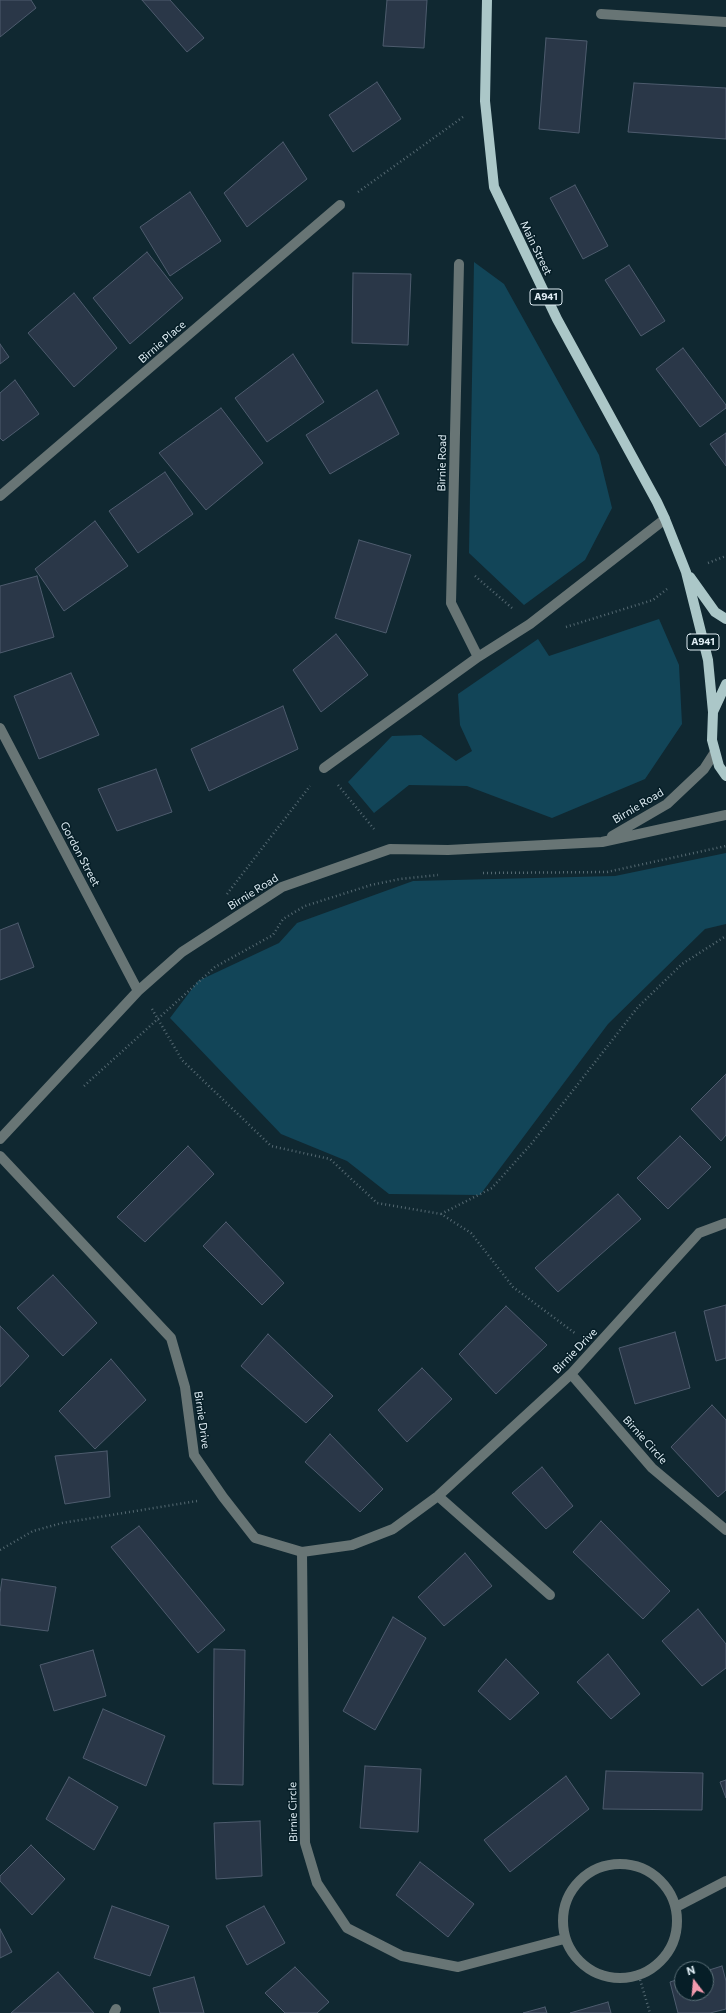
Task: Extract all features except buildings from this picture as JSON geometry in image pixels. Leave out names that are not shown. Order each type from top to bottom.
[{"type":"main road","name":"Main Street","points":[[487,0],[485,101],[494,188],[557,319],[665,519],[686,572],[708,660],[713,712]]},
{"type":"main road","name":"Main Street","points":[[686,572],[716,612],[726,619]]},
{"type":"main road","name":"A941","points":[[726,684],[713,712],[712,740],[719,766],[726,776]]},
{"type":"street","points":[[601,14],[726,22]]},
{"type":"street","name":"Birnie Place","points":[[0,496],[340,205]]},
{"type":"street","name":"Birnie Road","points":[[459,264],[451,603],[478,657]]},
{"type":"street","points":[[324,768],[478,657],[530,624],[665,519]]},
{"type":"street","name":"Gordon Street","points":[[0,728],[138,991]]},
{"type":"street","name":"Birnie Road","points":[[602,842],[667,804],[704,769],[715,752]]},
{"type":"street","name":"Birnie Road","points":[[0,1139],[138,991],[182,952],[282,887],[390,849],[448,850],[602,842],[726,815]]},
{"type":"street","name":"Birnie Drive","points":[[0,1156],[171,1338],[185,1387],[194,1455],[223,1497],[255,1538],[302,1552],[352,1545],[394,1529],[438,1496],[571,1374],[699,1234],[726,1223]]},
{"type":"street","name":"Birnie Circle","points":[[571,1374],[652,1468],[726,1530]]},
{"type":"street","points":[[438,1496],[550,1594]]},
{"type":"street","name":"Birnie Circle","points":[[302,1552],[305,1843],[317,1883],[346,1928],[402,1956],[458,1967],[564,1939]]},
{"type":"street","points":[[619,1863],[643,1868],[660,1879],[672,1896],[676,1907],[677,1927],[674,1941],[664,1959],[639,1976],[619,1979],[594,1973],[577,1961],[564,1939],[562,1919],[568,1894],[580,1878],[600,1867],[619,1863]]},
{"type":"street","points":[[676,1907],[726,1881]]},
{"type":"path","points":[[340,205],[485,101]]},
{"type":"path","points":[[226,894],[324,768],[390,849]]},
{"type":"path","points":[[477,874],[607,872],[726,846]]},
{"type":"path","points":[[82,1087],[215,968],[273,935],[283,919],[305,906],[378,884],[400,879],[440,875]]},
{"type":"path","points":[[441,1214],[492,1188],[532,1143],[638,1007],[682,964],[726,936]]},
{"type":"path","points":[[138,991],[147,1001],[158,1018],[182,1060],[271,1146],[330,1159],[377,1203],[441,1214],[471,1233],[513,1287],[595,1348]]},
{"type":"path","points":[[0,1550],[33,1531],[62,1523],[223,1497]]},
{"type":"path","points":[[639,1976],[650,2013]]},
{"type":"shaded area","points":[[474,262],[504,284],[599,455],[612,508],[585,560],[524,605],[469,553]]},
{"type":"shaded area","points":[[659,619],[679,665],[682,724],[645,779],[552,818],[467,786],[409,785],[374,813],[348,782],[392,736],[421,735],[456,761],[472,751],[460,725],[458,694],[538,639],[549,656]]},
{"type":"shaded area","points":[[726,853],[726,924],[705,929],[608,1024],[480,1195],[389,1194],[347,1161],[281,1134],[170,1018],[198,981],[279,943],[297,923],[413,881],[615,876]]}]
